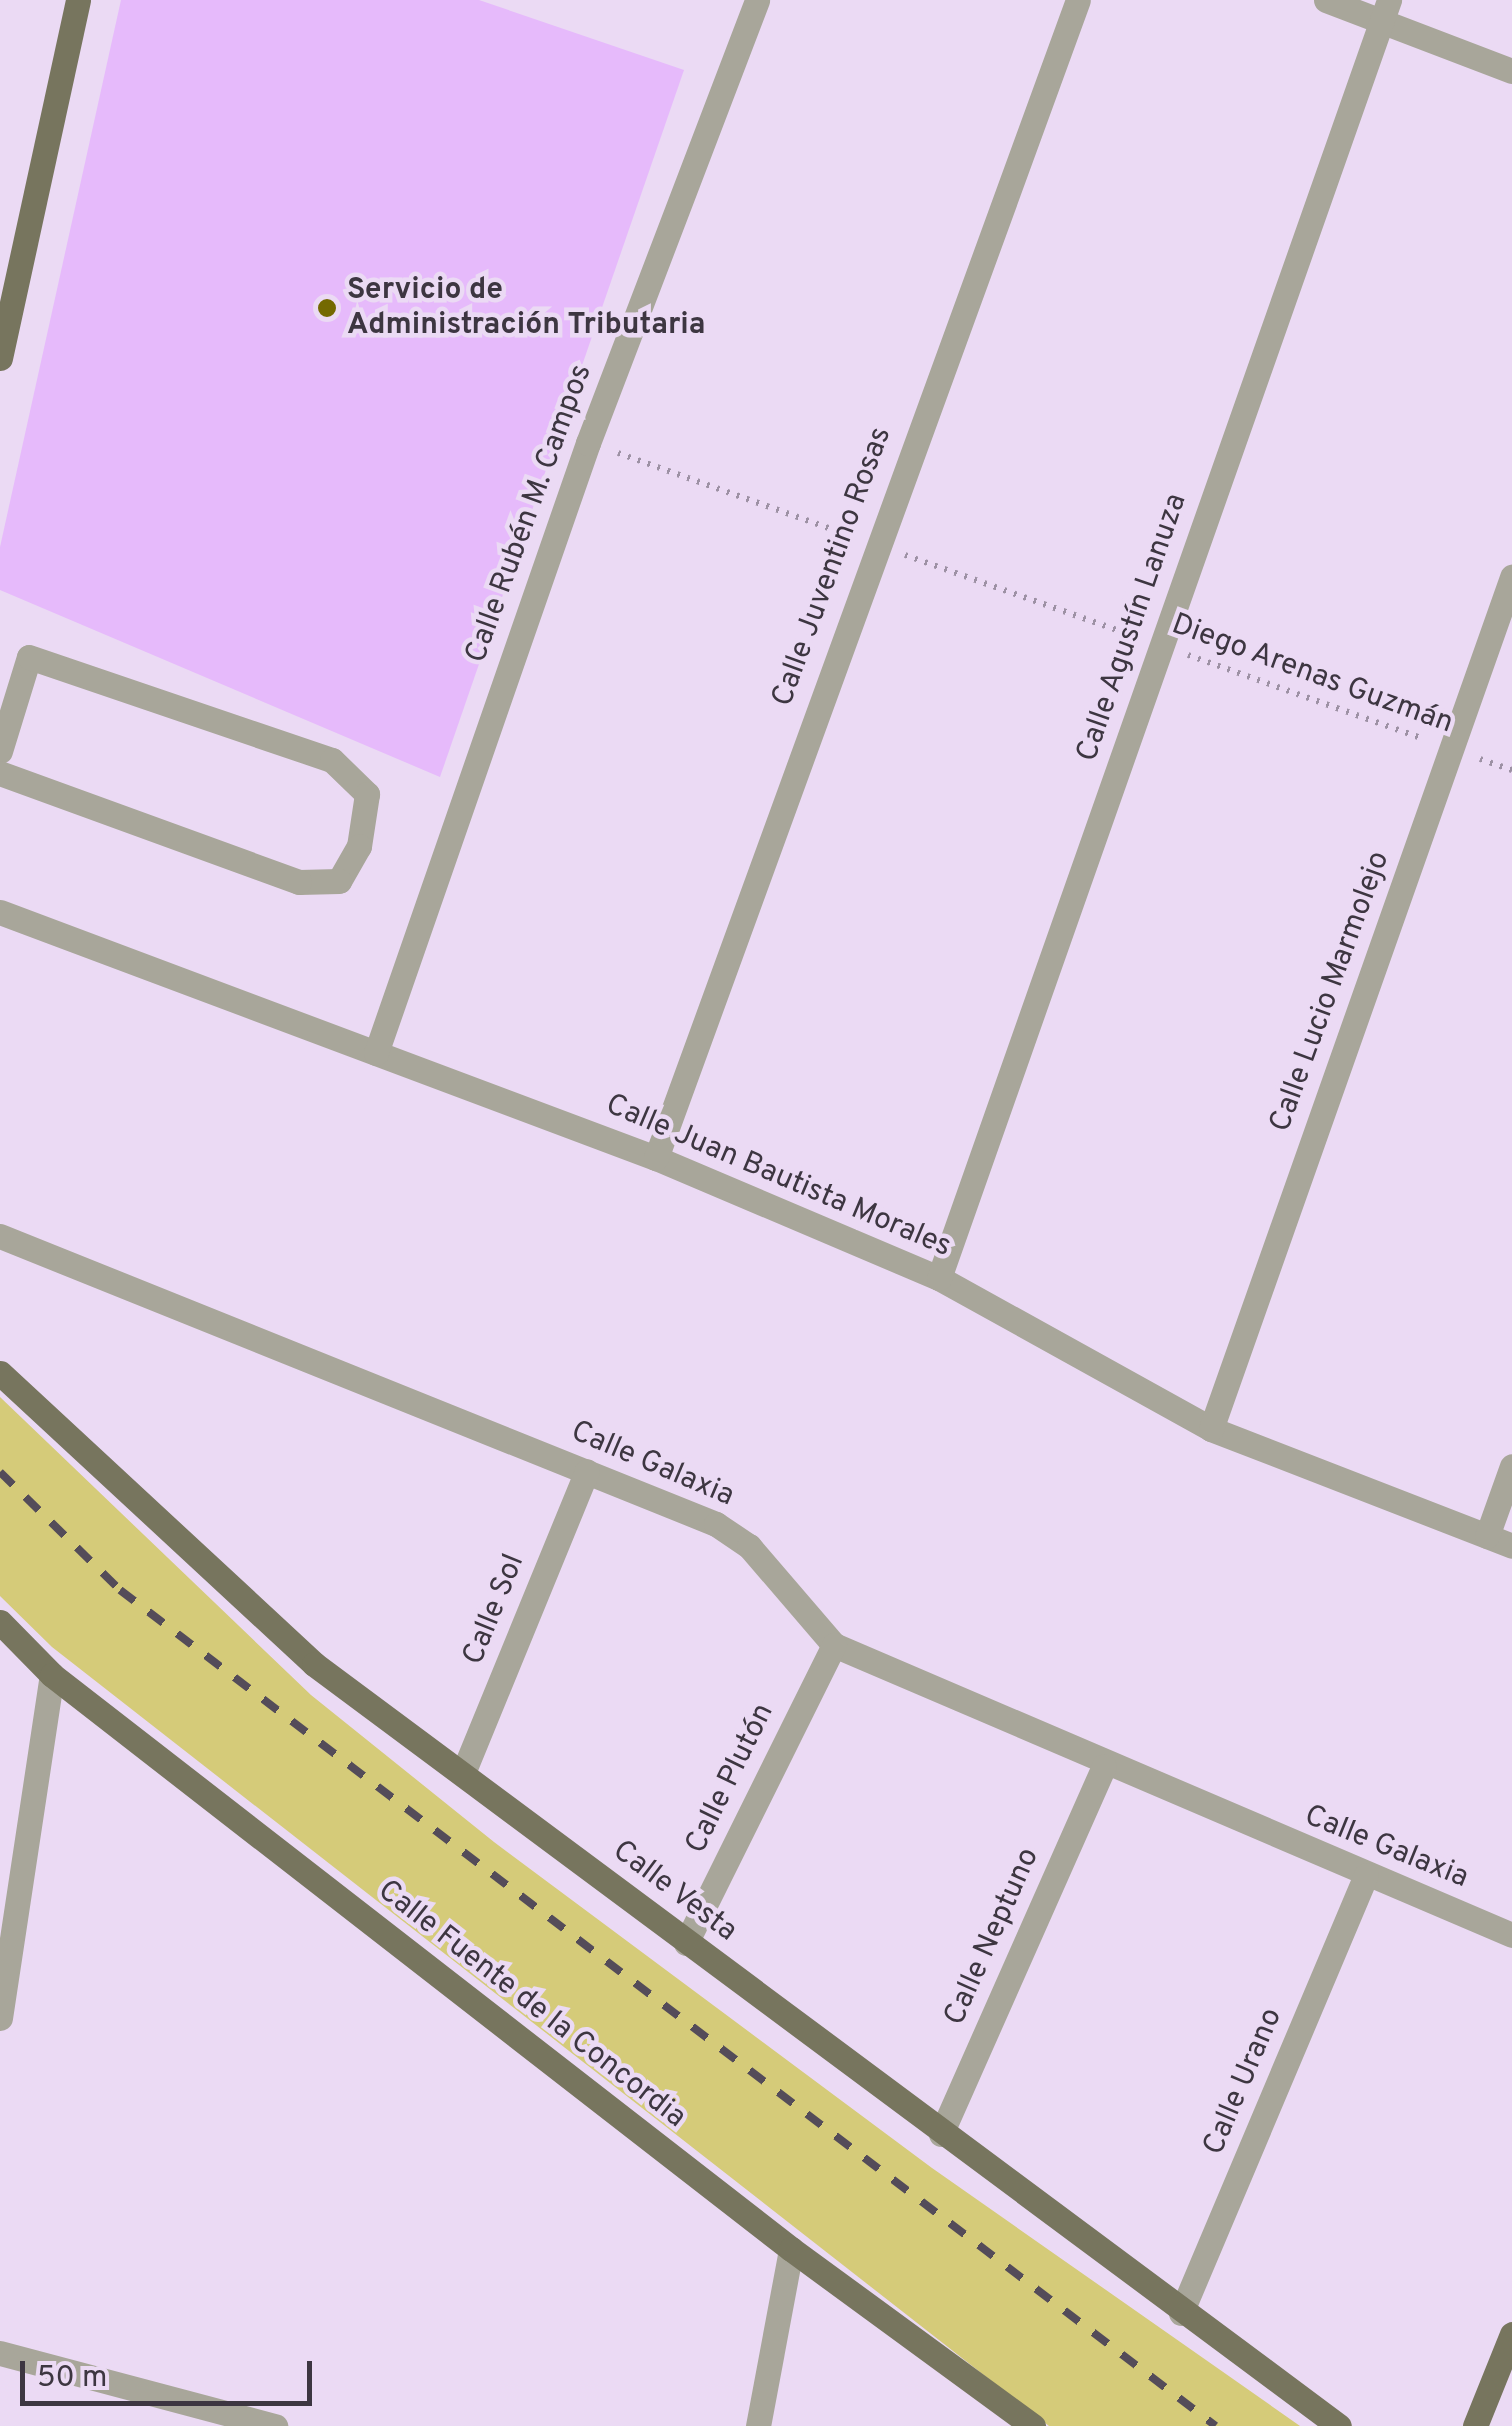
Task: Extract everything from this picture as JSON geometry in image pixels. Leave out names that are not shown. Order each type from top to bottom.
[{"type":"main road","points":[[0,358],[78,0]]},
{"type":"main road","name":"Calle Vesta","points":[[0,1373],[314,1664],[1339,2426]]},
{"type":"main road","name":"Calle Fuente de la Concordia","points":[[0,1622],[52,1675],[791,2248],[1033,2426]]},
{"type":"main road","points":[[1475,2426],[1512,2334]]},
{"type":"street","name":"Calle Rubén M. Campos","points":[[376,1054],[588,443],[757,0]]},
{"type":"street","name":"Calle Juventino Rosas","points":[[656,1158],[874,544],[1078,0]]},
{"type":"street","points":[[1326,0],[1385,11],[1512,70]]},
{"type":"street","name":"Calle Agustín Lanuza","points":[[939,1278],[1385,11]]},
{"type":"street","name":"Calle Lucio Marmolejo","points":[[1211,1429],[1512,577]]},
{"type":"street","points":[[0,773],[298,882],[339,881],[359,846],[367,794],[332,760],[29,657],[1,743]]},
{"type":"street","name":"Calle Juan Bautista Morales","points":[[0,912],[656,1158],[939,1278],[1211,1429],[1512,1546]]},
{"type":"street","name":"Calle Galaxia","points":[[0,1236],[587,1470],[749,1546],[834,1644],[1104,1766],[1512,1935]]},
{"type":"street","points":[[1487,1536],[1512,1466]]},
{"type":"street","name":"Calle Sol","points":[[463,1773],[587,1470]]},
{"type":"street","name":"Calle Plutón","points":[[686,1943],[834,1644]]},
{"type":"street","points":[[0,2018],[52,1675]]},
{"type":"street","name":"Calle Neptuno","points":[[942,2134],[1104,1766]]},
{"type":"street","name":"Calle Urano","points":[[1182,2313],[1366,1876]]},
{"type":"street","points":[[758,2426],[791,2248]]},
{"type":"street","points":[[0,2353],[275,2426]]},
{"type":"path","name":"Diego Arenas Guzmán","points":[[588,443],[1512,770]]},
{"type":"shaded area","points":[[0,1397],[311,1695],[494,1842],[932,2168],[1300,2426],[1049,2426],[52,1647],[0,1596]]},
{"type":"building","name":"Servicio de Administración Tributaria","points":[[121,0],[479,0],[684,70],[440,777],[0,590],[0,547]]},
{"type":"railway","points":[[0,1472],[120,1590],[1216,2426]]},
{"type":"place","name":"Servicio de Administración Tributaria","points":[[327,308]]}]
